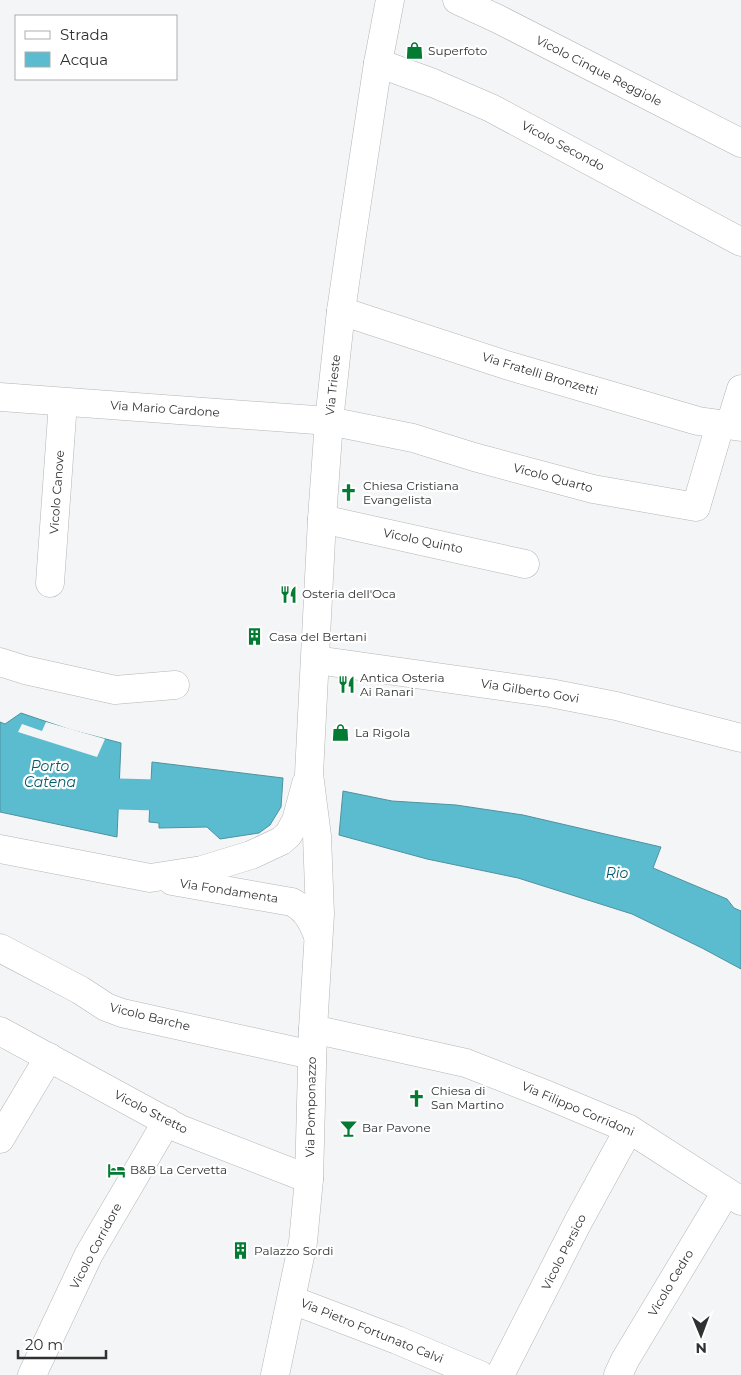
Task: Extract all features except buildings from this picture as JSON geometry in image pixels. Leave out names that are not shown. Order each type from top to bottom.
[{"type":"street","name":"Via Trieste","points":[[317,836],[309,774],[329,421],[341,312],[378,63],[390,0]]},
{"type":"street","name":"Vicolo Cinque Reggiole","points":[[456,0],[498,19],[741,143]]},
{"type":"street","name":"Vicolo Secondo","points":[[378,63],[465,95],[741,242]]},
{"type":"street","name":"Via Fratelli Bronzetti","points":[[341,312],[506,365],[698,421],[730,425]]},
{"type":"street","points":[[730,425],[741,388]]},
{"type":"street","name":"Via Mario Cardone","points":[[0,397],[329,421]]},
{"type":"street","name":"Vicolo Canove","points":[[50,583],[63,402]]},
{"type":"street","name":"Vicolo Quarto","points":[[329,421],[413,438],[474,457],[593,489],[696,507],[730,425]]},
{"type":"street","name":"Vicolo Quinto","points":[[322,519],[524,564]]},
{"type":"street","name":"Via Gilberto Govi","points":[[316,660],[550,693],[616,706],[741,738]]},
{"type":"street","points":[[0,662],[25,670],[115,690],[175,685]]},
{"type":"street","name":"Via Trieste","points":[[271,847],[282,841],[293,827],[309,774]]},
{"type":"street","name":"Via Pomponazzo","points":[[275,1375],[303,1242],[309,1179],[312,1042],[320,914],[317,836]]},
{"type":"street","name":"Via Fondamenta","points":[[150,878],[202,870],[271,847]]},
{"type":"street","name":"Via Fondamenta","points":[[0,849],[150,878],[292,902],[308,914],[318,936]]},
{"type":"street","name":"Vicolo Barche","points":[[0,948],[80,990],[106,1007],[122,1013],[312,1042]]},
{"type":"street","name":"Vicolo Stretto","points":[[0,1031],[167,1122],[309,1179]]},
{"type":"street","name":"Via Filippo Corridoni","points":[[312,1042],[466,1063],[628,1129],[733,1196]]},
{"type":"street","points":[[0,1139],[49,1057]]},
{"type":"street","name":"Vicolo Corridore","points":[[32,1375],[89,1254],[167,1122]]},
{"type":"street","name":"Vicolo Persico","points":[[500,1375],[628,1129]]},
{"type":"street","name":"Vicolo Cedro","points":[[618,1375],[625,1360],[733,1196]]},
{"type":"street","name":"Via Pietro Fortunato Calvi","points":[[292,1300],[397,1340],[480,1375]]},
{"type":"water","name":"Porto Catena","points":[[21,713],[71,730],[121,743],[117,837],[0,812],[0,722],[5,724]]},
{"type":"water","points":[[152,762],[283,778],[281,807],[270,825],[259,833],[220,839],[207,827],[159,828],[159,823],[149,822]]},
{"type":"water","name":"Rio","points":[[343,791],[392,801],[456,805],[523,815],[661,847],[653,868],[727,899],[734,908],[741,911],[741,969],[632,914],[518,878],[427,859],[339,835]]},
{"type":"pier","points":[[46,722],[105,739],[97,757],[18,732],[22,724],[42,731]]},
{"type":"waterway","points":[[119,794],[193,796]]},
{"type":"place","name":"Superfoto","points":[[414,51]]},
{"type":"place","name":"Chiesa Cristiana Evangelista","points":[[349,493]]},
{"type":"place","name":"Osteria dell'Oca","points":[[288,594]]},
{"type":"place","name":"Casa del Bertani","points":[[255,637]]},
{"type":"place","name":"Antica Osteria Ai Ranari","points":[[346,685]]},
{"type":"place","name":"La Rigola","points":[[341,733]]},
{"type":"place","name":"Chiesa di San Martino","points":[[417,1098]]},
{"type":"place","name":"Bar Pavone","points":[[348,1128]]},
{"type":"place","name":"B&B La Cervetta","points":[[116,1170]]},
{"type":"place","name":"Palazzo Sordi","points":[[240,1251]]}]
